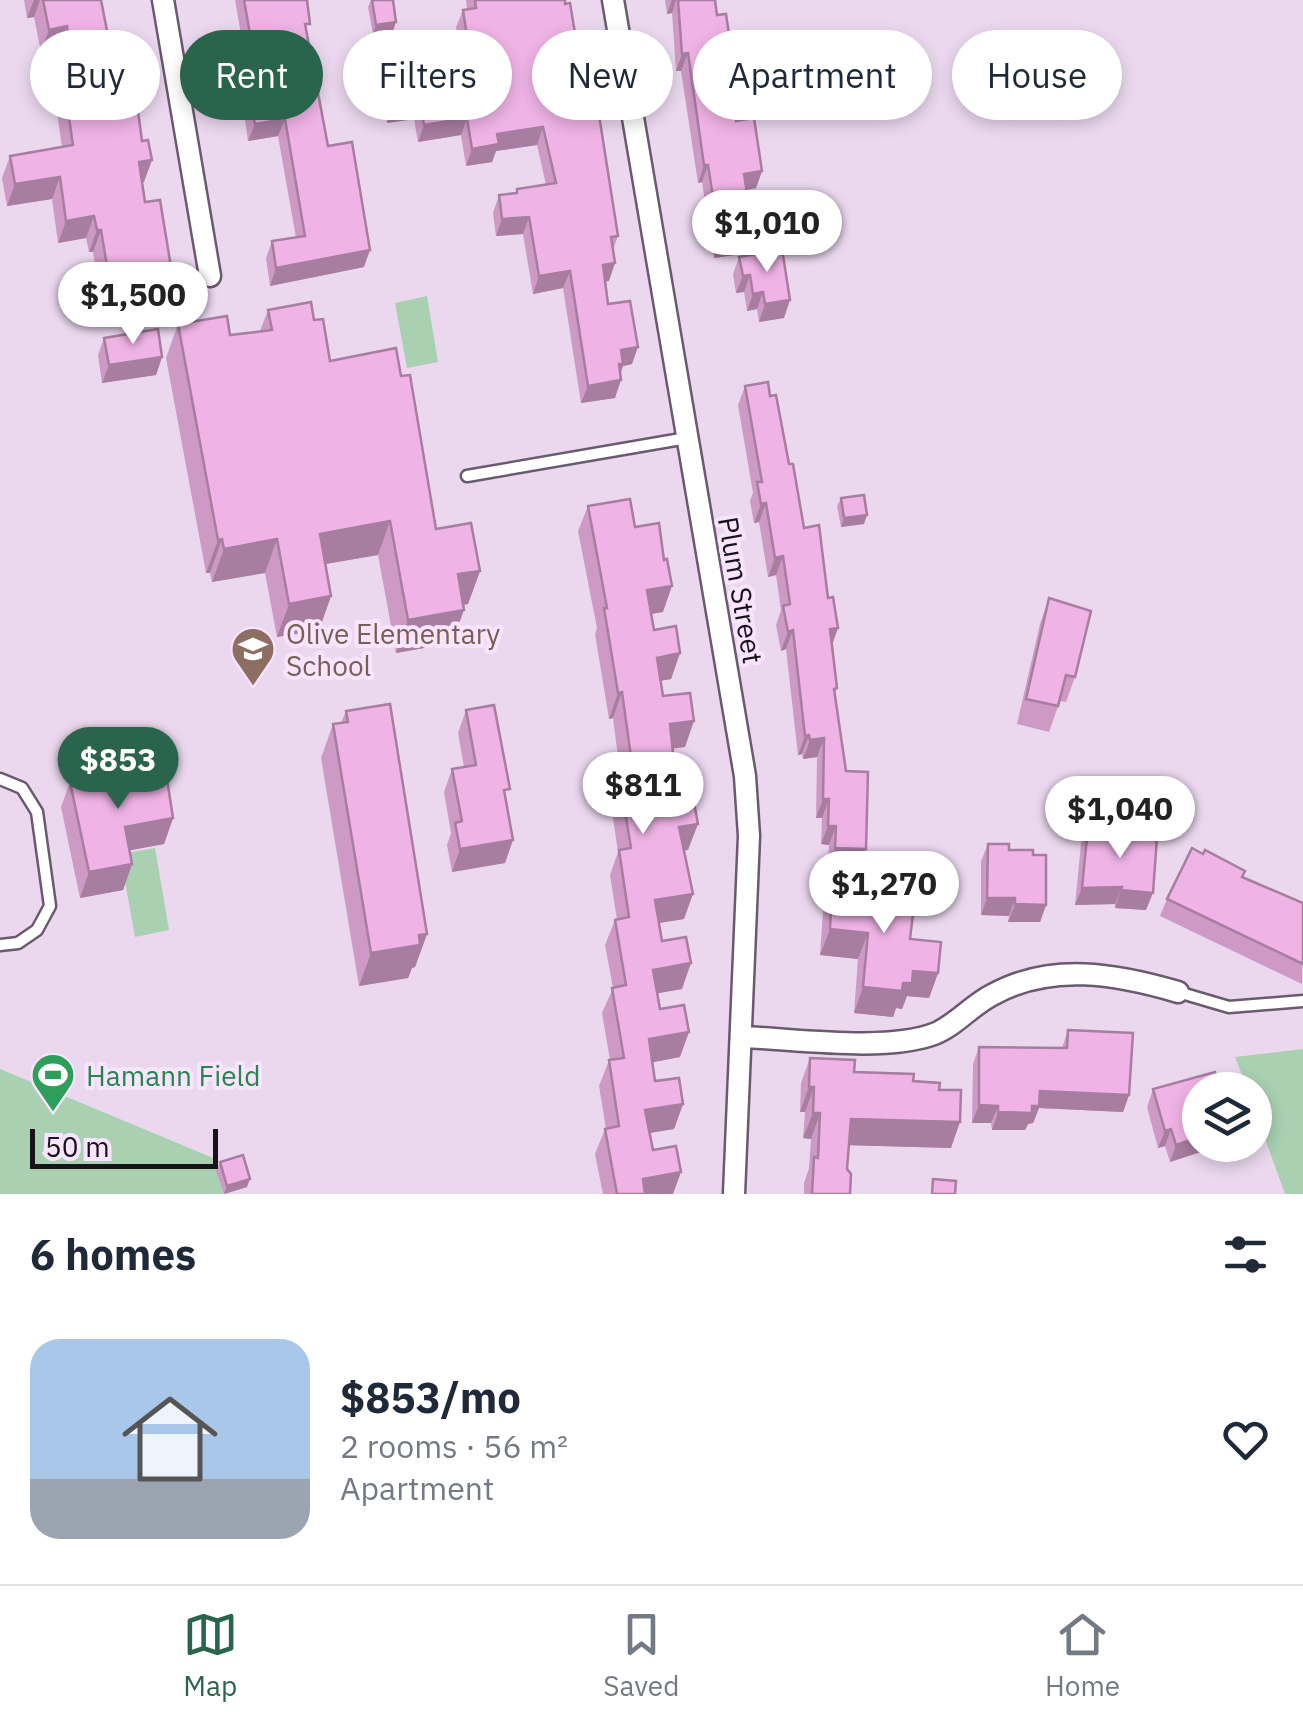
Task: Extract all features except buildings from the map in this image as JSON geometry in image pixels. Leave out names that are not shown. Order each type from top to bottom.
[{"type":"street","points":[[163,0],[210,276]]},
{"type":"street","name":"Plum Street","points":[[613,0],[744,776],[749,836],[734,1194]]},
{"type":"street","points":[[743,1037],[886,1042],[936,1033],[994,993],[1056,974],[1124,976],[1178,992]]},
{"type":"lane","points":[[467,476],[687,438]]},
{"type":"lane","points":[[0,779],[22,788],[37,812],[50,906],[37,930],[18,943],[0,945]]},
{"type":"lane","points":[[1178,992],[1229,1007],[1303,1001]]},
{"type":"green space","points":[[427,296],[438,362],[407,368],[395,303]]},
{"type":"green space","points":[[155,848],[169,930],[135,937],[120,854]]},
{"type":"green space","points":[[1303,1049],[1303,1194],[1285,1194],[1272,1158],[1272,1072],[1241,1072],[1235,1057]]},
{"type":"green space","name":"Hamann Field","points":[[0,1069],[213,1158],[224,1194],[0,1194]]},
{"type":"place","name":"Olive Elementary School","points":[[253,687]]},
{"type":"place","name":"Hamann Field","points":[[53,1113]]}]
